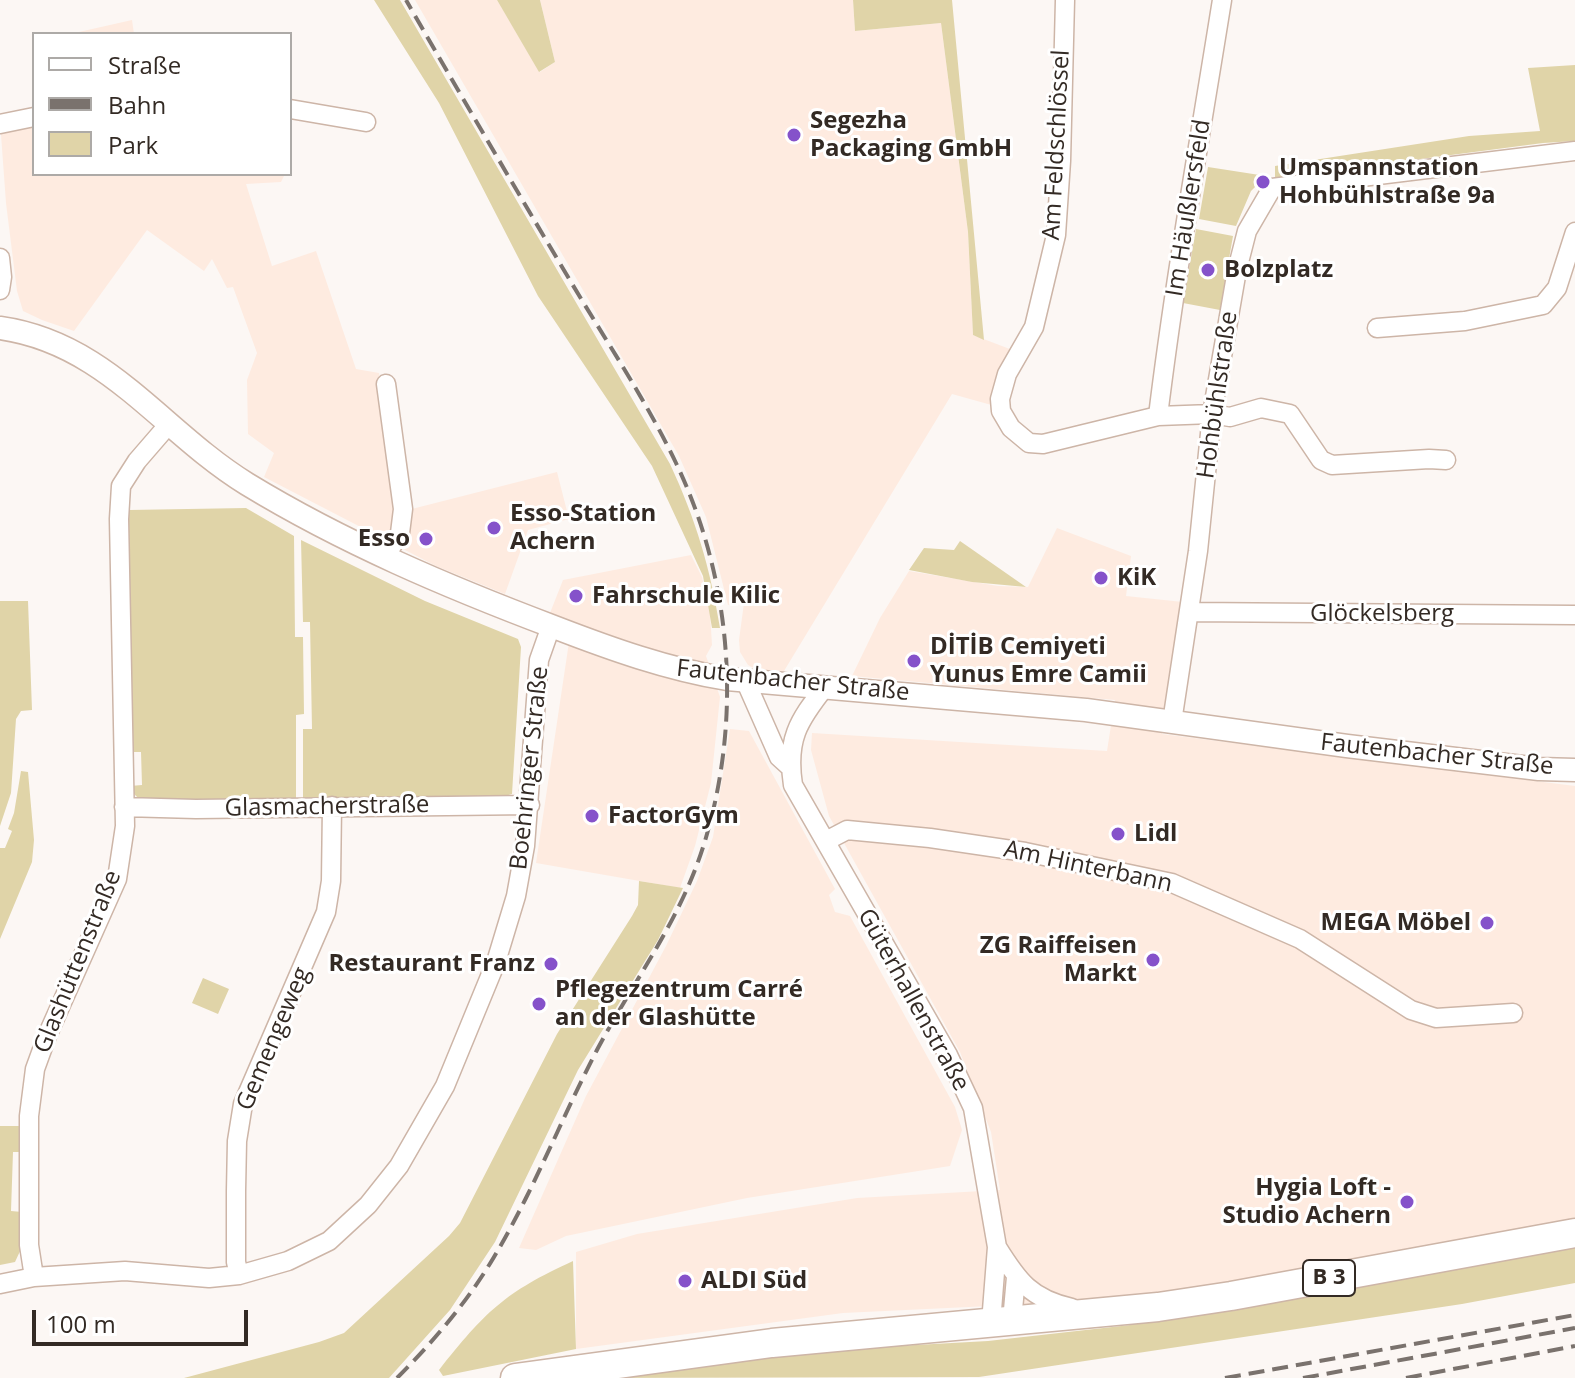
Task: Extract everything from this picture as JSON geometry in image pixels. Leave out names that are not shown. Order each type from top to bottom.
[{"type":"main road","name":"B 3","points":[[515,1378],[788,1341],[1094,1313],[1231,1296],[1575,1233]]},
{"type":"street","name":"Am Feldschlössel","points":[[1065,0],[1056,235],[1034,327],[1002,388],[1001,411],[1011,428],[1029,443],[1043,444],[1158,416],[1212,414],[1230,417],[1261,408],[1290,414],[1321,460],[1332,465],[1446,460]]},
{"type":"street","name":"Im Häußlersfeld","points":[[1158,416],[1169,328],[1222,0]]},
{"type":"street","points":[[292,109],[366,122]]},
{"type":"street","points":[[0,124],[32,117]]},
{"type":"street","name":"Hohbühlstraße","points":[[1172,722],[1190,612],[1212,414],[1237,270],[1247,231],[1272,188],[1575,151]]},
{"type":"street","points":[[1377,328],[1465,321],[1543,305],[1557,288],[1575,232]]},
{"type":"street","points":[[0,258],[0,290]]},
{"type":"street","name":"Fautenbacher Straße","points":[[0,328],[43,337],[74,351],[123,384],[246,483],[385,557],[434,581],[669,668],[745,680],[1086,710],[1347,746],[1539,769],[1575,770]]},
{"type":"street","points":[[385,557],[400,533],[403,509],[386,384]]},
{"type":"street","name":"Glashüttenstraße","points":[[34,1277],[29,1245],[29,1116],[35,1069],[117,879],[125,826],[121,486],[137,461],[169,424]]},
{"type":"street","name":"Glöckelsberg","points":[[1190,612],[1574,615]]},
{"type":"street","name":"Boehringer Straße","points":[[0,1284],[34,1277],[125,1271],[209,1278],[239,1275],[288,1261],[329,1241],[368,1205],[399,1166],[445,1086],[496,962],[516,896],[530,805],[539,660],[551,626]]},
{"type":"street","name":"Güterhallenstraße","points":[[745,680],[779,757],[790,767]]},
{"type":"street","name":"Güterhallenstraße","points":[[825,687],[796,727],[790,767],[793,785],[948,1055],[973,1108],[997,1247],[1002,1322]]},
{"type":"street","name":"Glasmacherstraße","points":[[124,807],[530,805]]},
{"type":"street","name":"Gemengeweg","points":[[239,1275],[236,1262],[236,1178],[237,1141],[243,1104],[326,912],[331,881],[332,806]]},
{"type":"street","name":"Am Hinterbann","points":[[826,841],[847,830],[930,838],[1025,852],[1172,883],[1300,939],[1411,1010],[1436,1018],[1513,1013]]},
{"type":"street","name":"Güterhallenstraße","points":[[997,1247],[1016,1277],[1037,1297],[1050,1304],[1094,1313]]},
{"type":"street","points":[[1002,1322],[1016,1277]]},
{"type":"shaded area","points":[[415,0],[497,0],[540,72],[555,62],[540,0],[853,0],[855,31],[941,23],[968,232],[973,335],[1015,351],[995,406],[952,394],[784,671],[757,670],[748,665],[740,652],[744,603],[728,605],[706,517],[679,456]]},
{"type":"shaded area","points":[[132,20],[134,32],[79,32]]},
{"type":"shaded area","points":[[32,115],[32,176],[284,176],[281,182],[246,184],[272,266],[316,251],[356,369],[379,373],[400,512],[557,472],[569,519],[528,530],[505,594],[436,566],[264,477],[274,453],[248,434],[247,380],[257,353],[233,287],[227,288],[212,259],[204,271],[147,230],[74,331],[23,311],[17,291],[6,203],[0,121]]},
{"type":"shaded area","points":[[1057,528],[1131,556],[1126,596],[1183,602],[1162,734],[1575,786],[1575,1226],[1157,1298],[843,1313],[576,1349],[576,1252],[637,1234],[857,1198],[1000,1190],[991,1132],[960,1052],[829,816],[811,750],[812,733],[1107,751],[1115,700],[852,676],[880,618],[909,571],[998,586],[1028,587]]},
{"type":"shaded area","points":[[691,555],[702,577],[710,613],[712,645],[706,656],[720,697],[711,783],[695,846],[680,888],[536,863],[572,622],[550,613],[563,580]]},
{"type":"shaded area","points":[[730,729],[749,731],[835,889],[829,895],[835,912],[850,916],[955,1107],[962,1130],[950,1166],[747,1198],[566,1236],[536,1250],[519,1248],[586,1096],[697,881],[713,837]]},
{"type":"green space","points":[[374,0],[400,0],[670,464],[701,544],[720,628],[712,628],[703,576],[652,466],[538,296],[439,103]]},
{"type":"green space","points":[[497,0],[540,0],[555,62],[539,72]]},
{"type":"green space","points":[[853,0],[952,0],[984,340],[973,335],[968,232],[941,23],[855,31]]},
{"type":"green space","points":[[1575,65],[1575,141],[1275,178],[1275,166],[1469,136],[1540,131],[1528,68]]},
{"type":"green space","points":[[1208,167],[1266,176],[1251,191],[1236,226],[1199,219]]},
{"type":"green space","name":"Bolzplatz","points":[[1196,229],[1233,236],[1220,310],[1183,303]]},
{"type":"green space","points":[[246,508],[294,536],[295,637],[303,637],[304,714],[296,715],[296,800],[145,801],[135,795],[130,786],[142,785],[141,752],[130,752],[129,510]]},
{"type":"green space","points":[[301,540],[425,601],[518,639],[521,647],[512,794],[501,797],[303,799],[303,729],[312,729],[310,622],[303,622]]},
{"type":"green space","points":[[960,541],[1026,587],[972,582],[909,570],[924,548],[954,550]]},
{"type":"green space","points":[[0,601],[28,601],[32,710],[21,711],[16,719],[11,793],[0,826]]},
{"type":"green space","points":[[21,771],[28,772],[34,840],[32,862],[0,939],[0,848],[5,848],[12,831],[8,829]]},
{"type":"green space","points":[[639,881],[683,888],[658,940],[578,1070],[495,1242],[450,1310],[389,1378],[184,1378],[344,1333],[449,1236],[460,1223],[557,1034],[638,905]]},
{"type":"green space","points":[[203,978],[229,989],[218,1014],[192,1003]]},
{"type":"green space","points":[[0,1126],[24,1126],[24,1152],[13,1152],[11,1211],[22,1212],[21,1249],[15,1262],[0,1265]]},
{"type":"green space","points":[[1575,1242],[1575,1283],[1462,1304],[979,1377],[580,1378],[735,1355],[988,1341],[1130,1325],[1130,1320]]},
{"type":"green space","points":[[573,1261],[576,1349],[443,1376],[439,1370],[498,1305],[530,1283]]},
{"type":"railway","points":[[397,1378],[449,1320],[494,1257],[598,1048],[686,892],[707,834],[718,787],[725,740],[727,693],[719,598],[709,552],[695,507],[676,463],[639,394],[406,0]]},
{"type":"railway","points":[[1225,1378],[1575,1315]]},
{"type":"railway","points":[[1303,1378],[1575,1328]]},
{"type":"railway","points":[[1406,1378],[1575,1346]]},
{"type":"place","name":"Segezha Packaging GmbH","points":[[794,135]]},
{"type":"place","name":"Umspannstation Hohbühlstraße 9a","points":[[1263,182]]},
{"type":"place","name":"Bolzplatz","points":[[1208,270]]},
{"type":"place","name":"Esso-Station Achern","points":[[494,528]]},
{"type":"place","name":"Esso","points":[[426,539]]},
{"type":"place","name":"KiK","points":[[1101,578]]},
{"type":"place","name":"Fahrschule Kilic","points":[[576,596]]},
{"type":"place","name":"DİTİB Cemiyeti Yunus Emre Camii","points":[[914,661]]},
{"type":"place","name":"FactorGym","points":[[592,816]]},
{"type":"place","name":"Lidl","points":[[1118,834]]},
{"type":"place","name":"MEGA Möbel","points":[[1487,923]]},
{"type":"place","name":"ZG Raiffeisen Markt","points":[[1153,960]]},
{"type":"place","name":"Restaurant Franz","points":[[551,964]]},
{"type":"place","name":"Pflegezentrum Carré an der Glashütte","points":[[539,1004]]},
{"type":"place","name":"Hygia Loft - Studio Achern","points":[[1407,1202]]},
{"type":"place","name":"ALDI Süd","points":[[685,1281]]}]
